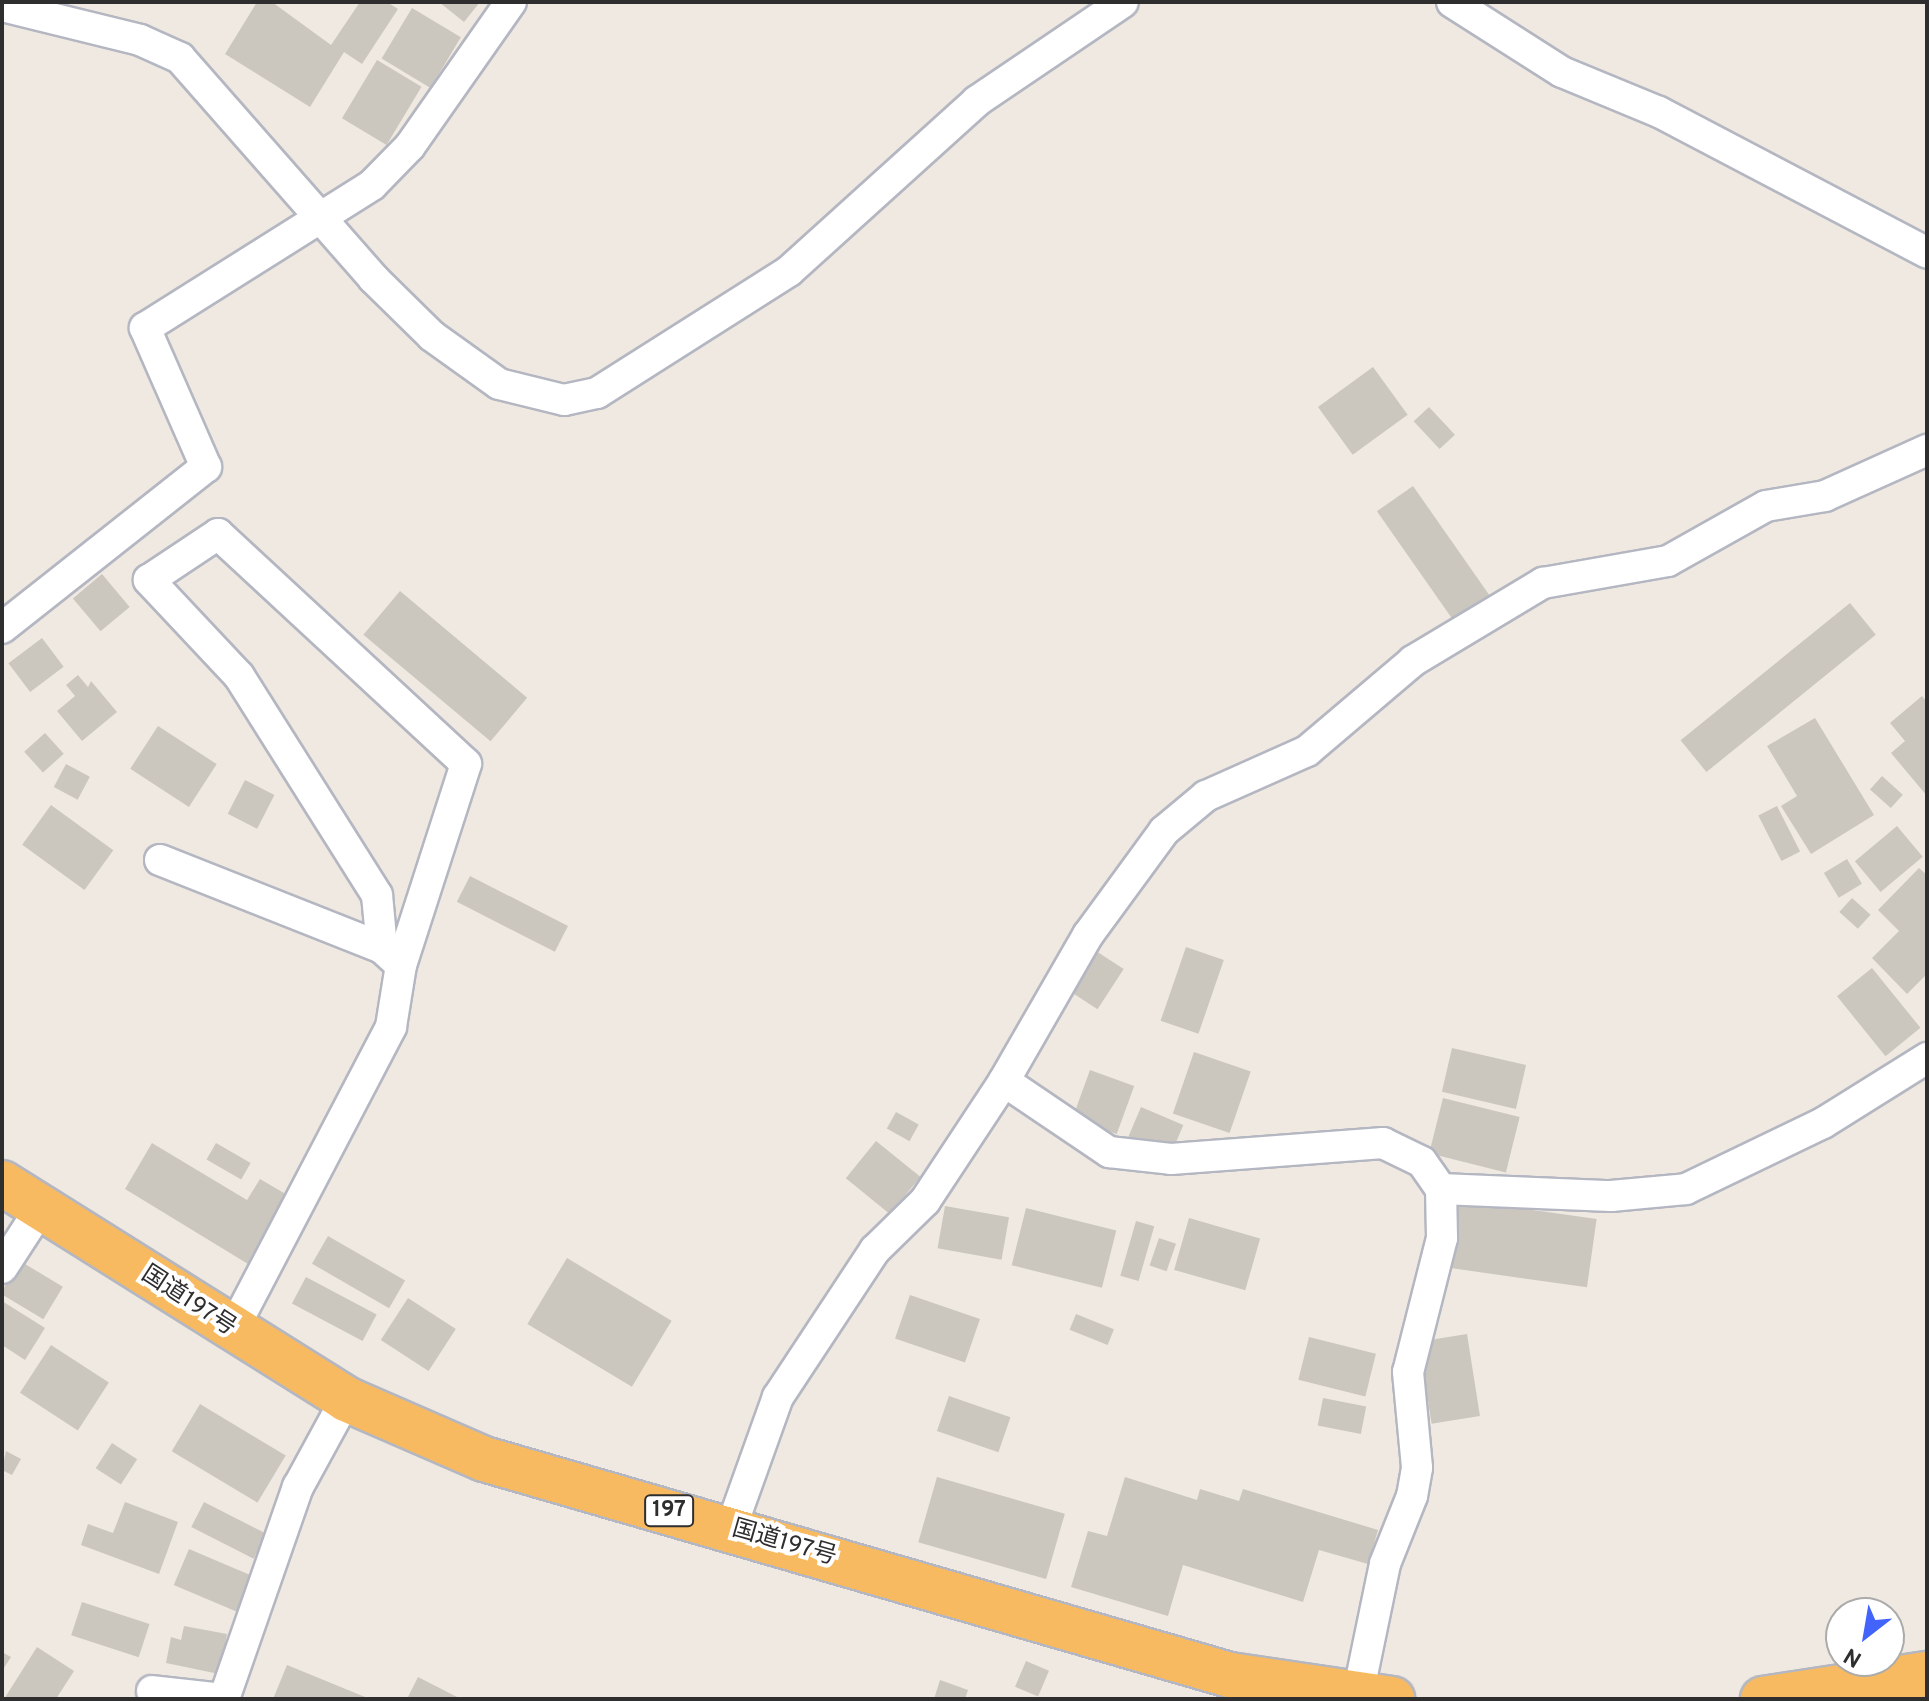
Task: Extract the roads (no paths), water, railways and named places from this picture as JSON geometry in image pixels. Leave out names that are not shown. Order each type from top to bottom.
[{"type":"highway","name":"国道197号","points":[[2,1183],[232,1331],[346,1399],[484,1459],[731,1528],[1230,1675],[1314,1693],[1375,1696]]},
{"type":"highway","points":[[1763,1699],[1927,1674]]},
{"type":"street","points":[[2,628],[206,467],[145,328],[372,185],[410,146],[511,2]]},
{"type":"street","points":[[2,6],[140,40],[180,58],[373,278],[432,336],[499,384],[564,400],[597,393],[789,271],[977,101],[1123,2]]},
{"type":"street","points":[[1452,2],[1562,72],[1659,112],[1927,253]]},
{"type":"street","points":[[731,1528],[778,1397],[875,1250],[925,1201],[1004,1081],[1088,935],[1164,831],[1206,796],[1307,751],[1413,661],[1543,583],[1668,561],[1766,506],[1825,496],[1927,450]]},
{"type":"street","points":[[232,1331],[391,1027],[392,957],[377,895],[239,676],[149,580],[218,534],[466,764],[392,957]]},
{"type":"street","points":[[160,860],[392,957]]},
{"type":"street","points":[[1441,1189],[1611,1196],[1686,1189],[1823,1123],[1927,1058]]},
{"type":"street","points":[[1004,1081],[1109,1152],[1171,1159],[1383,1143],[1422,1162],[1441,1189],[1442,1238],[1408,1372],[1417,1468],[1412,1496],[1385,1564],[1375,1696]]},
{"type":"street","points":[[2,1268],[41,1208]]},
{"type":"street","points":[[152,1691],[224,1699],[298,1487],[346,1399]]}]
